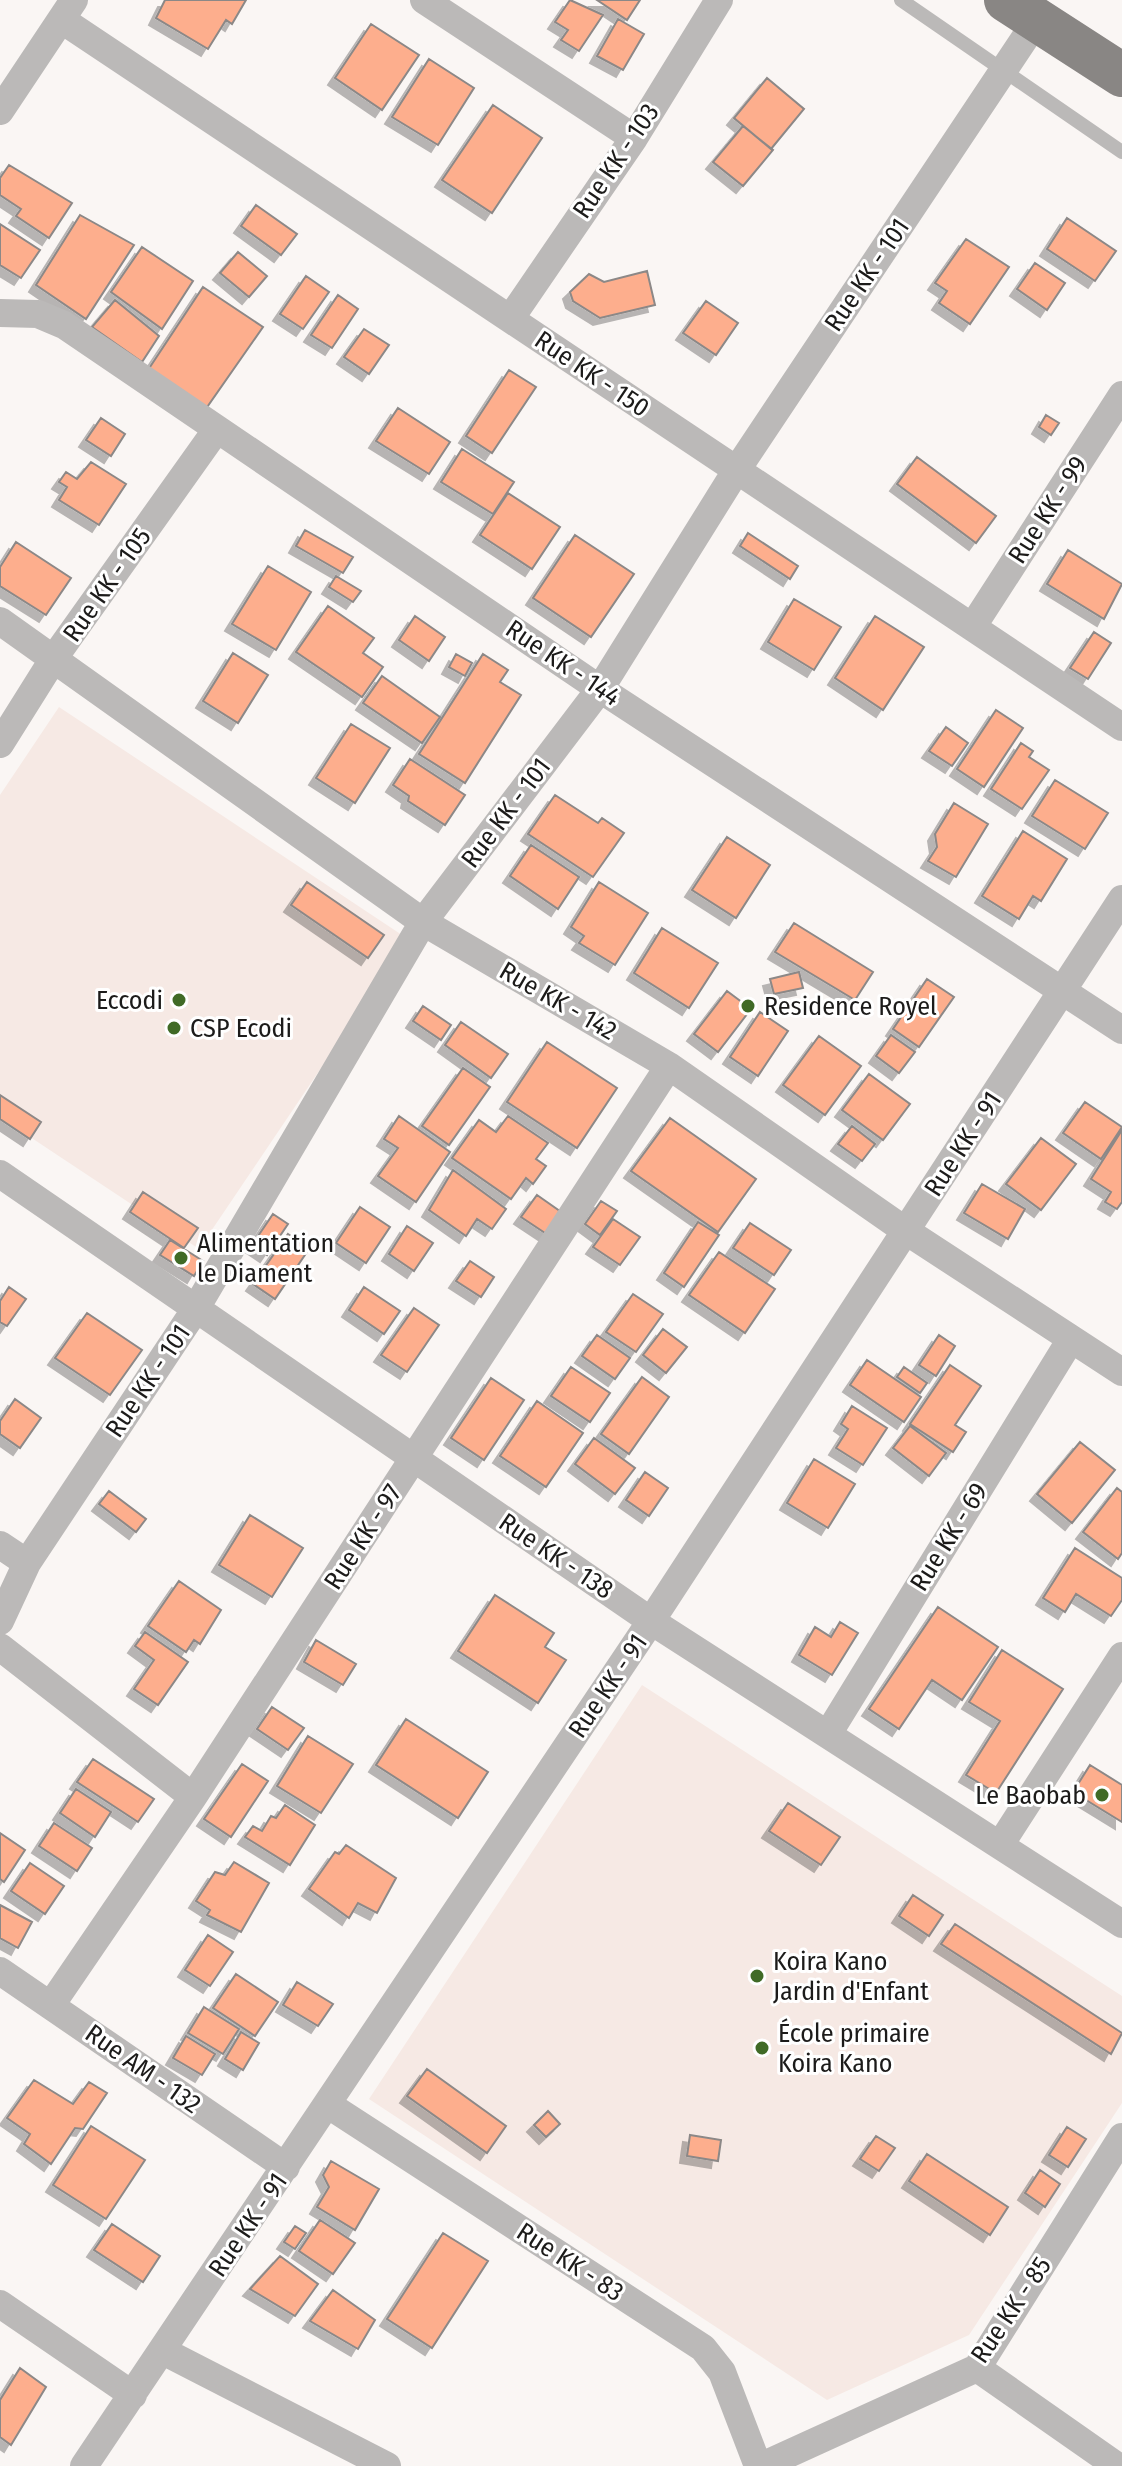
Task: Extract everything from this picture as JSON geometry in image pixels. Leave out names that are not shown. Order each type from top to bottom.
[{"type":"main road","points":[[1022,10],[1122,75]]},
{"type":"street","points":[[424,0],[634,138]]},
{"type":"street","name":"Rue KK - 103","points":[[510,319],[634,138],[719,0]]},
{"type":"street","points":[[0,111],[68,10]]},
{"type":"street","name":"Rue KK - 150","points":[[68,10],[510,319],[1122,727]]},
{"type":"street","name":"Rue KK - 101","points":[[0,1621],[27,1563],[195,1310],[423,922],[600,689],[736,471],[1003,71],[1022,10]]},
{"type":"street","name":"Rue KK - 144","points":[[0,313],[38,314],[64,325],[600,689],[1122,1030]]},
{"type":"street","name":"Rue KK - 99","points":[[973,626],[1122,395]]},
{"type":"street","name":"Rue KK - 105","points":[[0,744],[54,658],[217,429]]},
{"type":"street","name":"Rue KK - 142","points":[[0,621],[423,922],[669,1066],[906,1231],[1122,1372]]},
{"type":"street","name":"Rue KK - 91","points":[[84,2466],[651,1621],[1122,899]]},
{"type":"street","name":"Rue KK - 97","points":[[51,2005],[193,1797],[669,1066]]},
{"type":"street","name":"Rue KK - 138","points":[[0,1174],[651,1621],[1122,1924]]},
{"type":"street","name":"Rue KK - 69","points":[[828,1734],[1071,1339]]},
{"type":"street","points":[[0,1545],[27,1563]]},
{"type":"street","points":[[0,1647],[193,1797]]},
{"type":"street","points":[[1000,1845],[1122,1656]]},
{"type":"street","name":"Rue AM - 132","points":[[0,1971],[286,2167]]},
{"type":"street","name":"Rue KK - 83","points":[[327,2104],[703,2348],[722,2372],[760,2466]]},
{"type":"street","name":"Rue KK - 85","points":[[760,2466],[977,2368],[1122,2137]]},
{"type":"street","points":[[0,2304],[133,2395]]},
{"type":"street","points":[[163,2351],[387,2466]]},
{"type":"street","points":[[977,2368],[1117,2466]]},
{"type":"lane","points":[[901,0],[1122,152]]},
{"type":"shaded area","name":"CSP Ecodi","points":[[59,707],[408,939],[199,1249],[0,1117],[0,795]]},
{"type":"shaded area","name":"École primaire Koira Kano","points":[[642,1685],[1122,1996],[1122,2103],[969,2335],[827,2400],[369,2099]]},
{"type":"building","points":[[165,0],[246,0],[232,24],[226,20],[208,49],[156,18]]},
{"type":"building","points":[[570,0],[603,15],[579,51],[561,40],[568,30],[555,22]]},
{"type":"building","points":[[597,0],[640,0],[627,20]]},
{"type":"building","points":[[618,19],[644,34],[623,70],[597,56]]},
{"type":"building","points":[[371,24],[419,55],[382,110],[335,78]]},
{"type":"building","points":[[429,59],[474,88],[438,145],[392,117]]},
{"type":"building","points":[[767,78],[804,109],[771,149],[734,118]]},
{"type":"building","points":[[493,105],[542,138],[492,213],[442,180]]},
{"type":"building","points":[[743,126],[773,150],[743,186],[713,162]]},
{"type":"building","points":[[9,165],[72,203],[49,238],[16,216],[21,209],[0,195],[0,178]]},
{"type":"building","points":[[256,205],[297,234],[281,255],[241,226]]},
{"type":"building","points":[[80,215],[134,245],[86,319],[36,285]]},
{"type":"building","points":[[1067,218],[1116,251],[1095,281],[1047,249]]},
{"type":"building","points":[[0,224],[40,250],[21,278],[0,265]]},
{"type":"building","points":[[966,239],[1009,267],[970,324],[939,303],[947,291],[935,283]]},
{"type":"building","points":[[142,247],[193,281],[162,329],[111,292]]},
{"type":"building","points":[[238,252],[267,276],[249,297],[220,273]]},
{"type":"building","points":[[1035,263],[1065,283],[1047,310],[1017,289]]},
{"type":"building","points":[[647,271],[655,305],[600,318],[573,301],[570,292],[589,274],[604,282]]},
{"type":"building","points":[[306,276],[329,292],[303,329],[280,314]]},
{"type":"building","points":[[203,287],[263,327],[205,410],[148,370]]},
{"type":"building","points":[[338,295],[358,309],[332,348],[311,335]]},
{"type":"building","points":[[115,300],[159,336],[142,362],[92,327]]},
{"type":"building","points":[[706,301],[738,323],[716,355],[683,333]]},
{"type":"building","points":[[364,329],[389,345],[369,374],[344,357]]},
{"type":"building","points":[[509,370],[536,387],[492,453],[466,436]]},
{"type":"building","points":[[398,408],[450,442],[429,474],[376,441]]},
{"type":"building","points":[[1046,415],[1059,423],[1051,435],[1039,427]]},
{"type":"building","points":[[101,418],[125,434],[111,456],[86,440]]},
{"type":"building","points":[[462,449],[514,482],[493,514],[441,482]]},
{"type":"building","points":[[917,457],[996,516],[976,543],[897,484]]},
{"type":"building","points":[[91,462],[126,484],[99,525],[59,500],[67,487],[59,482],[66,472],[77,479]]},
{"type":"building","points":[[508,493],[560,527],[532,569],[480,535]]},
{"type":"building","points":[[305,530],[353,557],[343,573],[296,546]]},
{"type":"building","points":[[748,533],[798,566],[790,579],[740,546]]},
{"type":"building","points":[[575,535],[634,574],[591,637],[533,598]]},
{"type":"building","points":[[16,542],[71,578],[46,615],[0,586],[0,567]]},
{"type":"building","points":[[1068,550],[1122,584],[1104,619],[1047,584]]},
{"type":"building","points":[[268,566],[311,592],[276,650],[232,624]]},
{"type":"building","points":[[336,576],[361,591],[353,602],[329,587]]},
{"type":"building","points":[[794,599],[841,627],[814,670],[768,642]]},
{"type":"building","points":[[328,606],[374,638],[363,653],[383,667],[362,697],[296,652]]},
{"type":"building","points":[[415,616],[445,637],[429,661],[399,640]]},
{"type":"building","points":[[875,616],[924,647],[883,710],[835,678]]},
{"type":"building","points":[[1094,632],[1111,643],[1088,679],[1070,668]]},
{"type":"building","points":[[233,653],[268,675],[238,723],[203,701]]},
{"type":"building","points":[[456,654],[472,663],[465,676],[449,667]]},
{"type":"building","points":[[483,654],[508,670],[500,682],[521,695],[465,783],[419,754]]},
{"type":"building","points":[[382,676],[440,717],[422,743],[363,703]]},
{"type":"building","points":[[996,710],[1023,728],[984,787],[957,769]]},
{"type":"building","points":[[351,724],[390,748],[355,803],[316,778]]},
{"type":"building","points":[[946,727],[968,743],[952,766],[929,751]]},
{"type":"building","points":[[1021,743],[1033,751],[1029,757],[1049,770],[1022,809],[991,789]]},
{"type":"building","points":[[410,759],[465,795],[445,825],[408,801],[409,796],[393,785]]},
{"type":"building","points":[[1055,780],[1108,813],[1085,849],[1032,816]]},
{"type":"building","points":[[555,795],[598,823],[602,818],[624,833],[593,877],[528,834]]},
{"type":"building","points":[[954,803],[988,824],[956,877],[928,861],[937,847],[935,834]]},
{"type":"building","points":[[1023,831],[1067,859],[1041,901],[1033,896],[1019,919],[982,896]]},
{"type":"building","points":[[727,837],[770,865],[736,918],[692,890]]},
{"type":"building","points":[[531,845],[579,877],[558,909],[510,876]]},
{"type":"building","points":[[307,882],[384,935],[368,958],[291,905]]},
{"type":"building","points":[[599,882],[648,913],[615,965],[579,943],[584,936],[571,927]]},
{"type":"building","points":[[794,923],[873,972],[855,1000],[775,952]]},
{"type":"building","points":[[662,928],[718,963],[689,1008],[634,973]]},
{"type":"building","points":[[799,972],[803,988],[774,994],[770,979]]},
{"type":"building","points":[[927,979],[954,997],[919,1047],[893,1029]]},
{"type":"building","points":[[727,991],[751,1009],[718,1052],[694,1034]]},
{"type":"building","points":[[423,1006],[451,1025],[441,1040],[413,1021]]},
{"type":"building","points":[[760,1012],[788,1031],[758,1076],[730,1057]]},
{"type":"building","points":[[461,1022],[508,1054],[491,1078],[445,1045]]},
{"type":"building","points":[[891,1035],[915,1052],[899,1073],[876,1056]]},
{"type":"building","points":[[819,1036],[861,1066],[825,1115],[783,1085]]},
{"type":"building","points":[[547,1042],[617,1088],[577,1148],[507,1102]]},
{"type":"building","points":[[463,1068],[490,1087],[449,1145],[422,1126]]},
{"type":"building","points":[[869,1074],[910,1104],[883,1140],[842,1110]]},
{"type":"building","points":[[0,1095],[41,1122],[30,1139],[0,1119]]},
{"type":"building","points":[[1085,1102],[1122,1127],[1101,1159],[1063,1133]]},
{"type":"building","points":[[399,1116],[450,1152],[416,1202],[378,1176],[398,1148],[384,1139]]},
{"type":"building","points":[[508,1116],[548,1143],[536,1159],[546,1166],[533,1184],[526,1178],[511,1199],[452,1158],[479,1120],[496,1132]]},
{"type":"building","points":[[670,1118],[756,1179],[718,1232],[631,1171]]},
{"type":"building","points":[[852,1126],[875,1144],[862,1161],[838,1144]]},
{"type":"building","points":[[1122,1130],[1122,1202],[1117,1209],[1105,1202],[1111,1192],[1091,1179]]},
{"type":"building","points":[[1041,1138],[1076,1164],[1041,1210],[1006,1184]]},
{"type":"building","points":[[453,1170],[506,1209],[492,1229],[477,1219],[466,1236],[429,1210]]},
{"type":"building","points":[[982,1184],[1025,1209],[1008,1239],[964,1213]]},
{"type":"building","points":[[143,1192],[198,1228],[184,1248],[130,1212]]},
{"type":"building","points":[[537,1195],[564,1214],[548,1235],[521,1217]]},
{"type":"building","points":[[601,1201],[617,1211],[600,1235],[585,1224]]},
{"type":"building","points":[[360,1207],[390,1227],[366,1263],[336,1243]]},
{"type":"building","points":[[273,1214],[288,1224],[267,1255],[252,1245]]},
{"type":"building","points":[[613,1219],[640,1237],[620,1265],[593,1247]]},
{"type":"building","points":[[698,1222],[719,1235],[684,1287],[664,1273]]},
{"type":"building","points":[[750,1223],[791,1250],[774,1275],[733,1248]]},
{"type":"building","points":[[407,1226],[433,1243],[414,1271],[389,1254]]},
{"type":"building","points":[[288,1234],[309,1249],[275,1299],[253,1284]]},
{"type":"building","points":[[170,1240],[203,1261],[194,1276],[160,1255]]},
{"type":"building","points":[[719,1252],[775,1289],[745,1333],[689,1295]]},
{"type":"building","points":[[470,1261],[494,1277],[481,1297],[456,1281]]},
{"type":"building","points":[[9,1287],[26,1299],[7,1326],[0,1322],[0,1301]]},
{"type":"building","points":[[364,1287],[400,1311],[384,1334],[349,1310]]},
{"type":"building","points":[[633,1294],[663,1314],[636,1352],[606,1332]]},
{"type":"building","points":[[414,1308],[439,1325],[407,1372],[381,1355]]},
{"type":"building","points":[[87,1313],[142,1350],[110,1395],[55,1358]]},
{"type":"building","points":[[663,1329],[687,1347],[666,1373],[643,1355]]},
{"type":"building","points":[[597,1335],[630,1358],[615,1379],[582,1356]]},
{"type":"building","points":[[939,1335],[955,1346],[936,1376],[919,1365]]},
{"type":"building","points":[[867,1360],[921,1397],[904,1422],[850,1385]]},
{"type":"building","points":[[950,1365],[981,1386],[955,1425],[966,1432],[953,1452],[910,1424]]},
{"type":"building","points":[[571,1367],[610,1393],[590,1422],[551,1396]]},
{"type":"building","points":[[904,1367],[927,1383],[920,1393],[897,1377]]},
{"type":"building","points":[[642,1377],[669,1397],[629,1454],[601,1434]]},
{"type":"building","points":[[491,1378],[524,1400],[484,1460],[451,1438]]},
{"type":"building","points":[[15,1399],[41,1418],[20,1448],[0,1434],[0,1421]]},
{"type":"building","points":[[537,1401],[583,1433],[546,1487],[500,1456]]},
{"type":"building","points":[[852,1406],[887,1428],[863,1465],[836,1448],[848,1429],[841,1424]]},
{"type":"building","points":[[910,1426],[946,1453],[929,1476],[893,1448]]},
{"type":"building","points":[[594,1438],[635,1468],[615,1494],[575,1464]]},
{"type":"building","points":[[1080,1442],[1115,1470],[1072,1523],[1037,1494]]},
{"type":"building","points":[[814,1459],[855,1484],[828,1528],[787,1503]]},
{"type":"building","points":[[645,1472],[668,1488],[649,1516],[626,1500]]},
{"type":"building","points":[[1117,1488],[1122,1492],[1122,1553],[1118,1559],[1083,1532]]},
{"type":"building","points":[[109,1491],[146,1519],[136,1532],[99,1504]]},
{"type":"building","points":[[250,1515],[303,1548],[272,1597],[219,1565]]},
{"type":"building","points":[[1075,1548],[1122,1578],[1122,1600],[1111,1616],[1076,1594],[1065,1612],[1043,1598]]},
{"type":"building","points":[[179,1581],[221,1610],[200,1644],[194,1640],[186,1652],[148,1626]]},
{"type":"building","points":[[495,1595],[554,1633],[545,1647],[566,1660],[538,1703],[458,1651]]},
{"type":"building","points":[[938,1607],[998,1647],[962,1700],[932,1680],[899,1729],[869,1709]]},
{"type":"building","points":[[840,1622],[858,1633],[832,1675],[799,1655],[815,1627],[831,1637]]},
{"type":"building","points":[[145,1632],[188,1662],[158,1705],[134,1689],[154,1660],[135,1646]]},
{"type":"building","points":[[316,1640],[356,1664],[343,1685],[304,1662]]},
{"type":"building","points":[[1002,1650],[1063,1689],[996,1793],[966,1775],[1000,1721],[969,1702]]},
{"type":"building","points":[[272,1707],[304,1728],[288,1750],[257,1729]]},
{"type":"building","points":[[406,1719],[488,1772],[458,1818],[376,1765]]},
{"type":"building","points":[[308,1736],[353,1764],[321,1813],[277,1786]]},
{"type":"building","points":[[93,1759],[154,1799],[138,1822],[77,1782]]},
{"type":"building","points":[[242,1764],[268,1781],[231,1837],[204,1819]]},
{"type":"building","points":[[1090,1765],[1122,1785],[1122,1822],[1073,1792]]},
{"type":"building","points":[[76,1789],[111,1812],[95,1837],[60,1813]]},
{"type":"building","points":[[788,1803],[840,1837],[821,1865],[769,1831]]},
{"type":"building","points":[[285,1805],[315,1825],[290,1865],[245,1837],[253,1826],[262,1831],[271,1816],[276,1818]]},
{"type":"building","points":[[54,1823],[92,1848],[77,1871],[39,1846]]},
{"type":"building","points":[[0,1833],[25,1850],[4,1882],[0,1879]]},
{"type":"building","points":[[346,1845],[396,1878],[377,1913],[358,1903],[349,1918],[309,1889],[335,1852],[339,1854]]},
{"type":"building","points":[[234,1862],[269,1883],[241,1932],[207,1915],[210,1910],[196,1901],[215,1872],[225,1875]]},
{"type":"building","points":[[30,1863],[64,1886],[45,1914],[11,1891]]},
{"type":"building","points":[[913,1895],[943,1915],[929,1936],[899,1916]]},
{"type":"building","points":[[0,1905],[32,1922],[18,1948],[0,1938]]},
{"type":"building","points":[[955,1924],[1122,2033],[1111,2054],[941,1944]]},
{"type":"building","points":[[208,1935],[233,1952],[210,1986],[185,1970]]},
{"type":"building","points":[[236,1974],[278,2002],[255,2036],[213,2008]]},
{"type":"building","points":[[297,1982],[333,2004],[318,2026],[283,2005]]},
{"type":"building","points":[[204,2007],[239,2029],[223,2054],[188,2033]]},
{"type":"building","points":[[241,2032],[259,2043],[243,2070],[225,2059]]},
{"type":"building","points":[[186,2036],[215,2054],[202,2075],[173,2058]]},
{"type":"building","points":[[427,2069],[506,2126],[487,2153],[407,2096]]},
{"type":"building","points":[[34,2080],[73,2104],[89,2082],[107,2093],[83,2129],[75,2128],[51,2164],[24,2144],[30,2134],[7,2118]]},
{"type":"building","points":[[548,2111],[560,2124],[546,2137],[534,2125]]},
{"type":"building","points":[[91,2126],[145,2160],[106,2219],[53,2185]]},
{"type":"building","points":[[1067,2127],[1086,2139],[1068,2167],[1049,2155]]},
{"type":"building","points":[[690,2135],[721,2140],[718,2161],[687,2156]]},
{"type":"building","points":[[876,2136],[895,2148],[879,2171],[860,2159]]},
{"type":"building","points":[[927,2154],[1008,2207],[990,2235],[909,2181]]},
{"type":"building","points":[[331,2161],[379,2189],[355,2230],[317,2207],[329,2187],[323,2175]]},
{"type":"building","points":[[1040,2170],[1060,2184],[1045,2207],[1025,2193]]},
{"type":"building","points":[[320,2220],[355,2243],[333,2274],[299,2251]]},
{"type":"building","points":[[112,2224],[160,2256],[143,2282],[94,2250]]},
{"type":"building","points":[[295,2226],[306,2233],[295,2249],[284,2242]]},
{"type":"building","points":[[443,2233],[488,2261],[432,2348],[387,2319]]},
{"type":"building","points":[[280,2256],[318,2284],[295,2316],[250,2289]]},
{"type":"building","points":[[333,2290],[375,2320],[358,2349],[310,2321]]},
{"type":"building","points":[[20,2368],[46,2387],[11,2445],[0,2437],[0,2400]]},
{"type":"place","name":"Eccodi","points":[[179,1000]]},
{"type":"place","name":"Residence Royel","points":[[748,1006]]},
{"type":"place","name":"CSP Ecodi","points":[[174,1028]]},
{"type":"place","name":"Alimentation le Diament","points":[[181,1258]]},
{"type":"place","name":"Le Baobab","points":[[1102,1795]]},
{"type":"place","name":"Koira Kano Jardin d'Enfant","points":[[757,1976]]},
{"type":"place","name":"École primaire Koira Kano","points":[[762,2048]]}]
